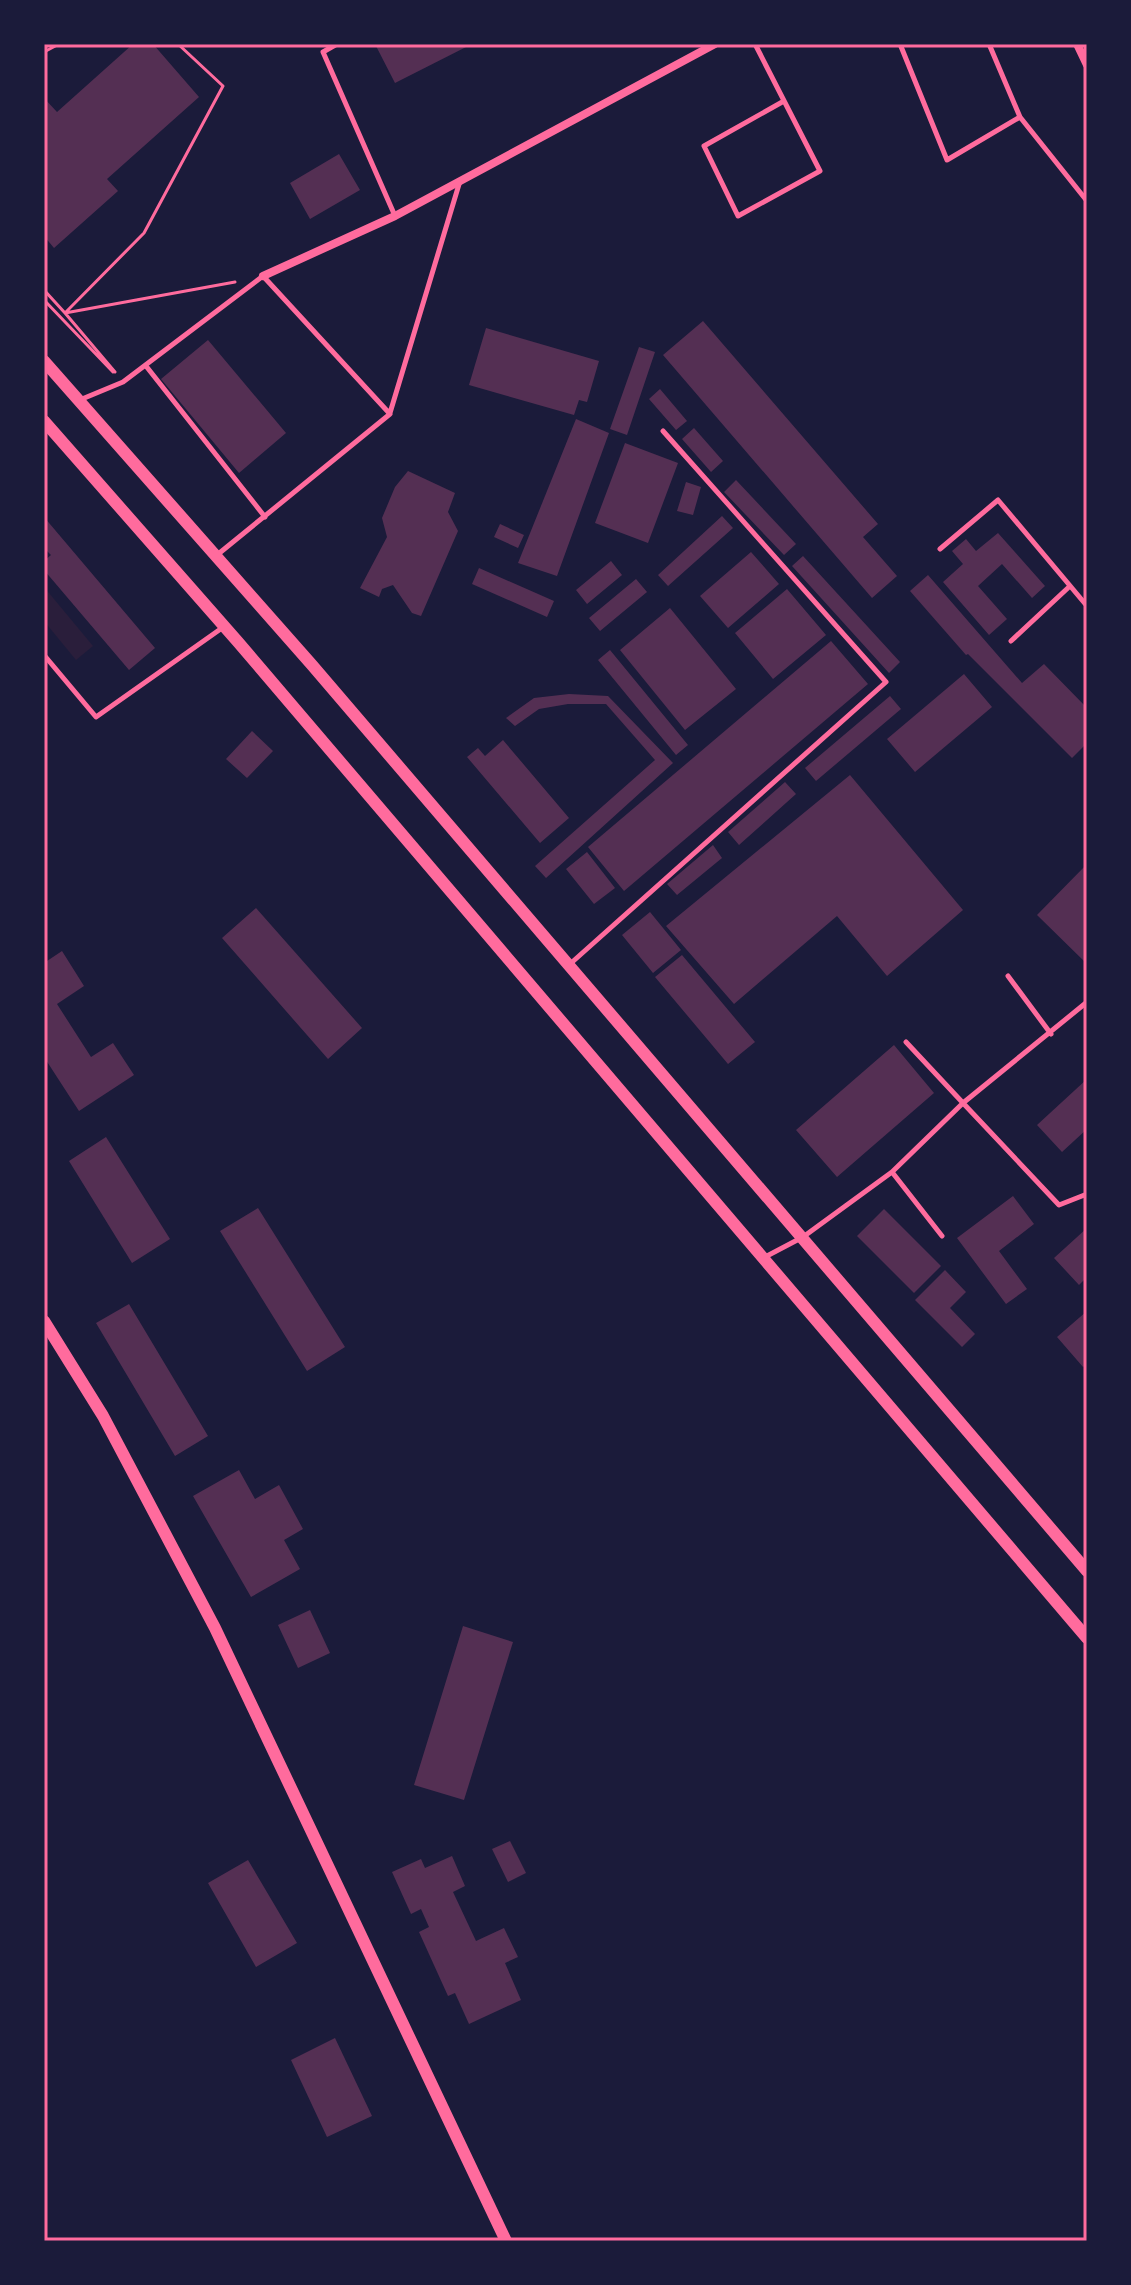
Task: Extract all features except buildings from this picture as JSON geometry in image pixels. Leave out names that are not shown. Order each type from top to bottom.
[{"type":"street","points":[[263,276],[395,216],[715,44]]},
{"type":"street","points":[[1077,44],[1087,65]]},
{"type":"street","points":[[44,361],[569,965],[1087,1571]]},
{"type":"street","points":[[44,421],[224,627],[1087,1638]]},
{"type":"street","points":[[44,1321],[103,1416],[215,1628],[506,2241]]},
{"type":"lane","points":[[337,44],[323,52],[395,216]]},
{"type":"lane","points":[[755,44],[820,171],[738,216],[704,146],[784,101]]},
{"type":"lane","points":[[900,44],[947,160],[1020,117]]},
{"type":"lane","points":[[989,44],[1020,117],[1087,201]]},
{"type":"lane","points":[[216,556],[390,414],[460,181]]},
{"type":"lane","points":[[77,401],[123,382],[263,276],[390,414]]},
{"type":"lane","points":[[146,366],[265,517]]},
{"type":"lane","points":[[569,965],[886,682],[663,431]]},
{"type":"lane","points":[[940,549],[998,500],[1087,606]]},
{"type":"lane","points":[[1011,641],[1070,586]]},
{"type":"lane","points":[[44,655],[96,717],[224,627]]},
{"type":"lane","points":[[1008,976],[1051,1034]]},
{"type":"lane","points":[[763,1258],[803,1237],[892,1172],[963,1103],[1087,1002]]},
{"type":"lane","points":[[906,1042],[1059,1205],[1087,1194]]},
{"type":"lane","points":[[892,1172],[942,1236]]},
{"type":"path","points":[[44,52],[59,44]]},
{"type":"path","points":[[65,313],[144,233],[223,86],[178,44]]},
{"type":"path","points":[[65,313],[263,276]]},
{"type":"path","points":[[44,290],[123,382]]},
{"type":"path","points":[[44,300],[123,382]]},
{"type":"shaded area","points":[[44,587],[93,646],[76,660],[44,621]]}]
